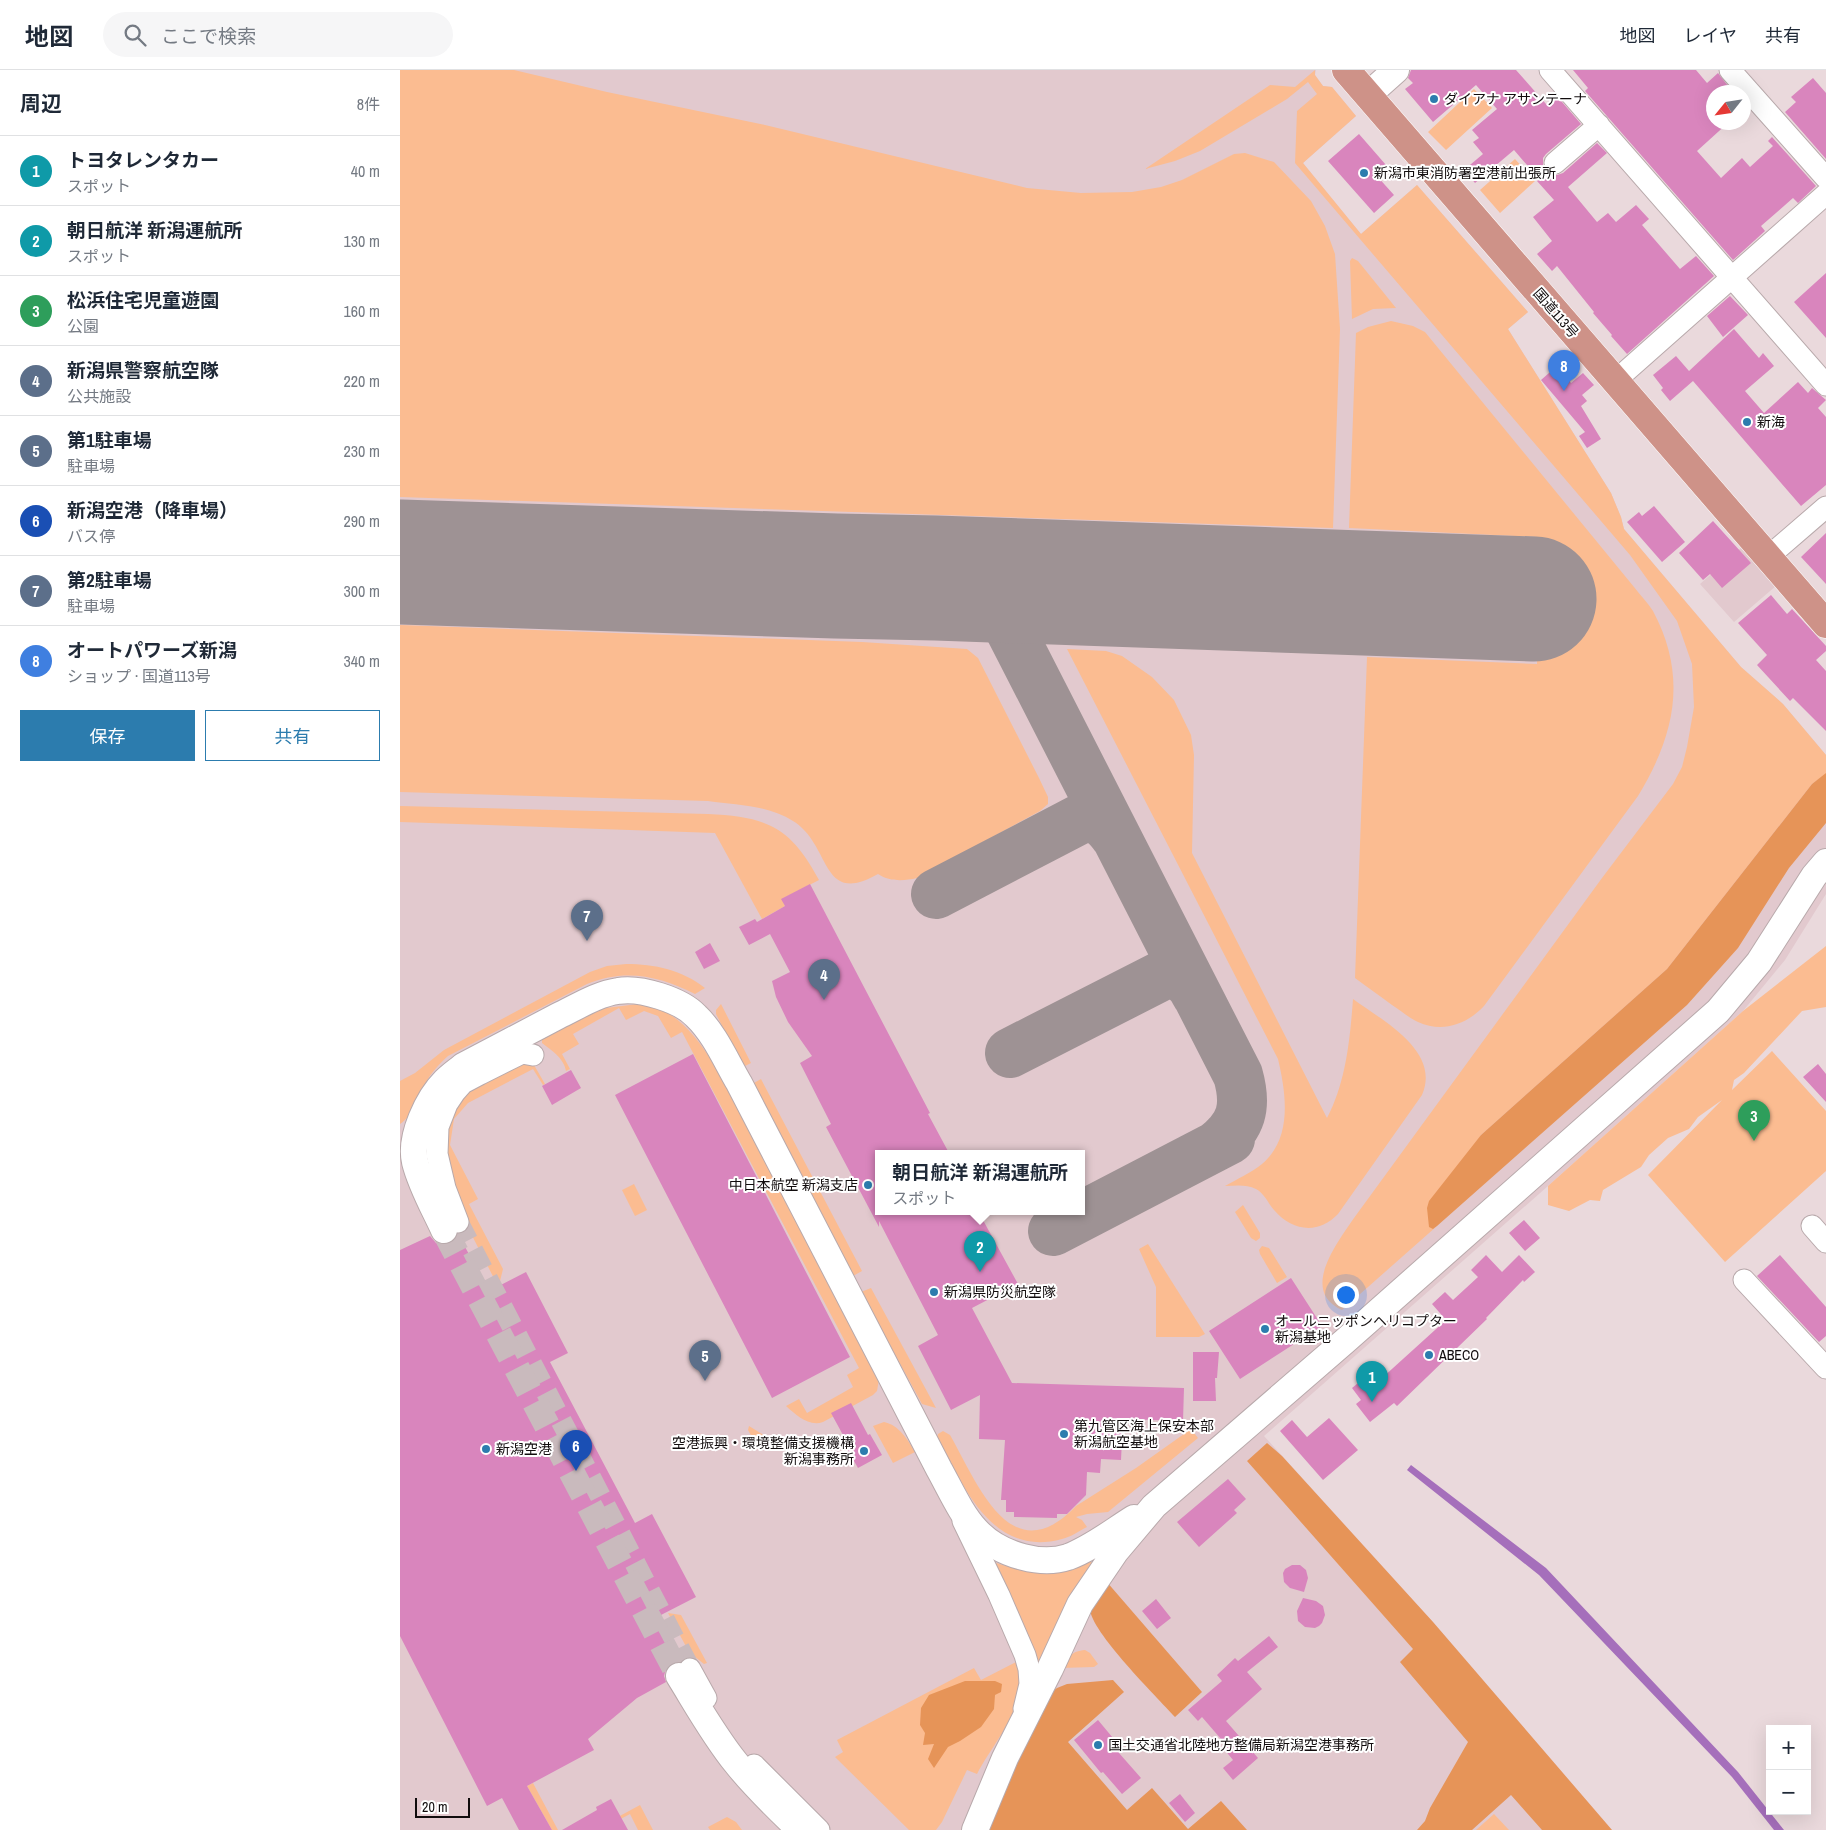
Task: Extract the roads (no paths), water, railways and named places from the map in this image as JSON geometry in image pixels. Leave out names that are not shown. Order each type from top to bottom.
[{"type":"highway","name":"国道113号","points":[[1346,70],[1826,624]]},
{"type":"street","points":[[1368,95],[1396,70]]},
{"type":"street","points":[[1550,70],[1826,384]]},
{"type":"street","points":[[1730,70],[1826,178]]},
{"type":"street","points":[[1555,163],[1598,125]]},
{"type":"street","points":[[1615,381],[1826,194]]},
{"type":"street","points":[[1768,556],[1826,508]]},
{"type":"street","points":[[451,1226],[418,1173],[414,1160],[413,1146],[419,1126],[430,1102],[445,1081],[463,1066],[594,998],[618,991],[639,991],[661,996],[695,1014],[708,1030],[739,1084],[964,1516],[974,1530],[992,1545],[1010,1554],[1029,1559],[1052,1561],[1082,1551],[1154,1506],[1345,1341],[1718,1011],[1759,962],[1814,876],[1826,862]]},
{"type":"street","points":[[451,1226],[437,1154],[438,1128],[447,1104],[463,1083],[522,1053],[533,1055]]},
{"type":"street","points":[[1812,1226],[1826,1242]]},
{"type":"street","points":[[1744,1280],[1826,1368]]},
{"type":"street","points":[[927,1447],[999,1595],[1025,1655],[1030,1684],[1020,1727]]},
{"type":"street","points":[[975,1830],[1005,1758],[1080,1604],[1116,1551],[1154,1506]]},
{"type":"street","points":[[684,1672],[709,1725],[735,1762],[800,1830]]},
{"type":"street","points":[[684,1672],[704,1696],[740,1750],[819,1830]]},
{"type":"street","points":[[962,1830],[1005,1758]]},
{"type":"tunnel","points":[[458,1222],[690,1669]]},
{"type":"tunnel","points":[[444,1230],[679,1676]]},
{"type":"place","name":"ダイアナ アサンテーナ","points":[[1434,99]]},
{"type":"place","name":"新潟市東消防署空港前出張所","points":[[1364,173]]},
{"type":"place","name":"オートパワーズ新潟","points":[[1564,391]]},
{"type":"place","name":"新海","points":[[1747,422]]},
{"type":"place","name":"第2駐車場","points":[[587,941]]},
{"type":"place","name":"新潟県警察航空隊","points":[[824,1000]]},
{"type":"place","name":"松浜住宅児童遊園","points":[[1754,1141]]},
{"type":"place","name":"中日本航空 新潟支店","points":[[868,1185]]},
{"type":"place","name":"朝日航洋 新潟運航所","points":[[980,1272]]},
{"type":"place","name":"新潟県防災航空隊","points":[[934,1292]]},
{"type":"place","name":"オールニッポンヘリコプター 新潟基地","points":[[1265,1329]]},
{"type":"place","name":"ABECO","points":[[1429,1355]]},
{"type":"place","name":"第1駐車場","points":[[705,1381]]},
{"type":"place","name":"トヨタレンタカー","points":[[1372,1402]]},
{"type":"place","name":"第九管区海上保安本部 新潟航空基地","points":[[1064,1434]]},
{"type":"place","name":"新潟空港","points":[[486,1449]]},
{"type":"place","name":"空港振興・環境整備支援機構 新潟事務所","points":[[864,1451]]},
{"type":"place","name":"新潟空港（降車場）","points":[[576,1471]]},
{"type":"place","name":"国土交通省北陸地方整備局新潟空港事務所","points":[[1098,1745]]}]
